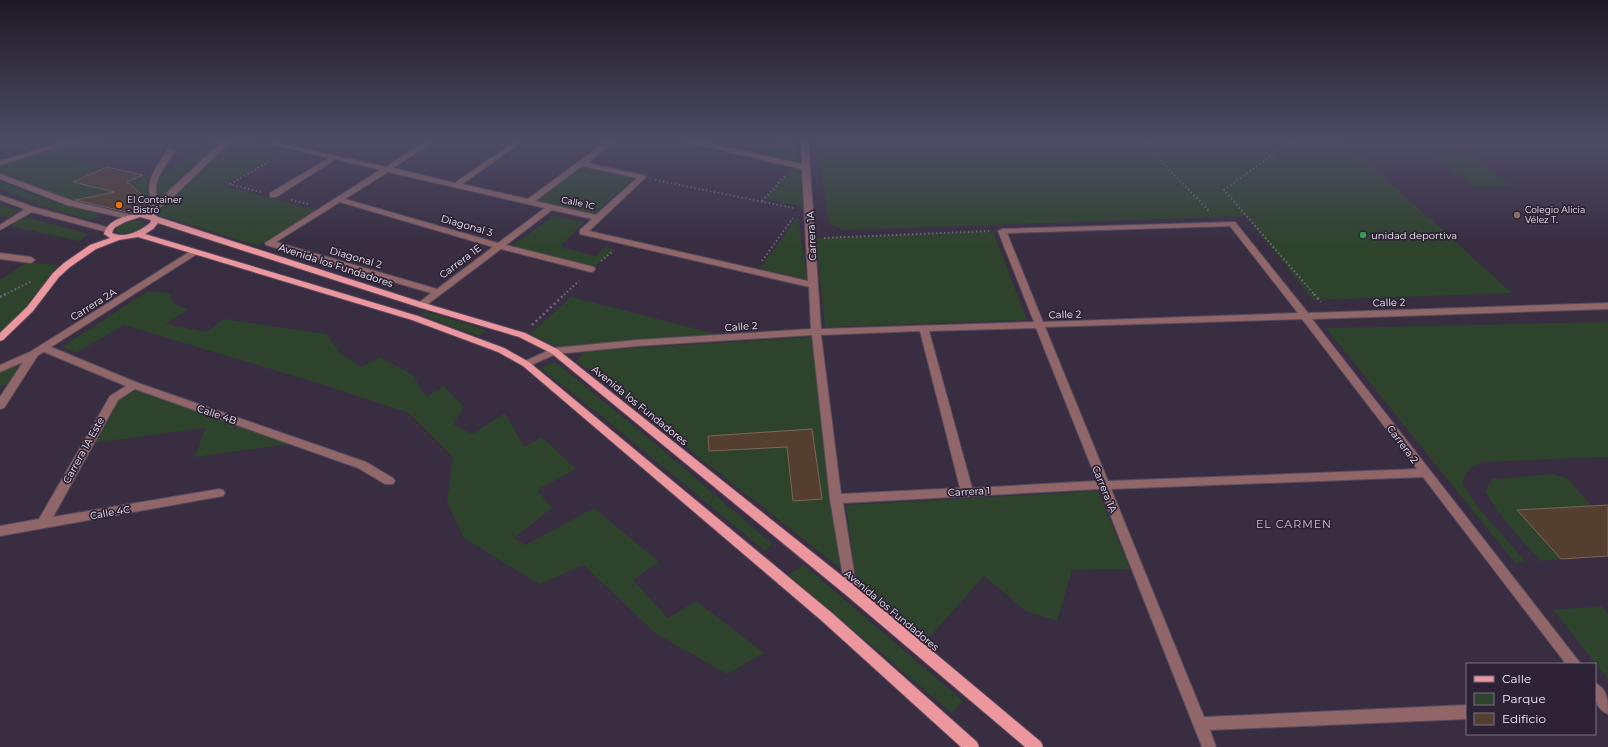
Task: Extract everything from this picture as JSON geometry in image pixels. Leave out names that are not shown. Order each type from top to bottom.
[{"type":"main road","points":[[120,237],[110,235],[108,230],[113,224],[128,218],[144,215]]},
{"type":"main road","name":"Avenida los Fundadores","points":[[144,215],[421,305],[522,335],[554,351],[851,591],[1036,747]]},
{"type":"main road","points":[[0,338],[30,309],[56,275],[83,253],[120,237],[137,234],[151,227],[155,219]]},
{"type":"main road","points":[[137,234],[415,318],[501,350],[526,364],[827,617],[972,747]]},
{"type":"street","points":[[155,175],[152,180],[154,199],[158,204]]},
{"type":"street","points":[[144,215],[190,175]]},
{"type":"street","points":[[273,195],[305,175]]},
{"type":"street","points":[[338,199],[377,175]]},
{"type":"street","name":"Calle 1C","points":[[412,175],[598,218]]},
{"type":"street","points":[[456,185],[471,175]]},
{"type":"street","points":[[528,202],[566,175]]},
{"type":"street","points":[[632,175],[642,177]]},
{"type":"street","name":"Carrera 1A","points":[[806,175],[812,238],[816,332]]},
{"type":"street","points":[[0,176],[70,203],[128,218]]},
{"type":"street","points":[[642,177],[583,232],[813,285]]},
{"type":"street","points":[[0,197],[31,210],[108,230]]},
{"type":"street","name":"Diagonal 2","points":[[338,199],[269,244],[437,292]]},
{"type":"street","name":"Diagonal 3","points":[[338,199],[499,246],[591,269]]},
{"type":"street","name":"Carrera 1E","points":[[421,305],[551,207]]},
{"type":"street","points":[[0,228],[31,210]]},
{"type":"street","points":[[1002,231],[1227,224]]},
{"type":"street","name":"Carrera 2","points":[[1227,224],[1305,316],[1573,663]]},
{"type":"street","name":"Carrera 1A","points":[[1002,231],[1209,747]]},
{"type":"street","name":"Carrera 2A","points":[[0,369],[44,348],[194,252]]},
{"type":"street","points":[[0,256],[31,260]]},
{"type":"street","name":"Calle 2","points":[[526,364],[554,351],[637,343],[816,332],[1039,326],[1608,306]]},
{"type":"street","points":[[924,329],[967,492]]},
{"type":"street","points":[[816,332],[836,499],[851,591]]},
{"type":"street","name":"Calle 4B","points":[[44,348],[134,385],[362,465],[389,481]]},
{"type":"street","points":[[0,405],[33,354]]},
{"type":"street","name":"Carrera 1A Este","points":[[43,524],[114,398],[134,385]]},
{"type":"street","name":"Carrera 1","points":[[836,499],[1103,485],[1425,473]]},
{"type":"street","name":"Calle 4C","points":[[0,530],[43,524],[219,493]]},
{"type":"street","points":[[1596,692],[1603,707]]},
{"type":"street","points":[[1199,724],[1466,712]]},
{"type":"path","points":[[762,202],[786,175]]},
{"type":"path","points":[[1177,175],[1227,224]]},
{"type":"path","points":[[1245,175],[1224,190],[1331,315]]},
{"type":"path","points":[[642,177],[809,211]]},
{"type":"path","points":[[754,271],[800,209]]},
{"type":"path","points":[[812,238],[1002,231]]},
{"type":"path","points":[[522,335],[591,269],[625,241]]},
{"type":"path","points":[[0,297],[38,279],[56,275]]},
{"type":"green space","points":[[2,175],[90,175],[74,182],[109,190],[143,175],[147,180],[150,200],[122,199],[99,195],[70,201]]},
{"type":"green space","points":[[163,175],[188,175],[159,202],[157,179]]},
{"type":"green space","points":[[195,175],[243,175],[223,186],[317,210],[258,246],[153,213]]},
{"type":"green space","points":[[569,175],[626,175],[635,177],[594,214],[535,200]]},
{"type":"green space","points":[[787,175],[800,175],[803,207],[765,199]]},
{"type":"green space","points":[[821,175],[1382,175],[1512,293],[1313,300],[1246,216],[843,230],[829,223]]},
{"type":"green space","points":[[1458,175],[1496,175],[1511,186],[1474,187]]},
{"type":"green space","points":[[0,181],[53,202],[100,215],[91,220],[42,206],[0,189]]},
{"type":"green space","points":[[0,204],[19,211],[8,217],[0,216]]},
{"type":"green space","points":[[554,216],[584,222],[560,247],[596,256],[606,247],[615,250],[591,269],[510,247]]},
{"type":"green space","points":[[798,216],[807,279],[760,269]]},
{"type":"green space","points":[[25,217],[88,234],[79,241],[10,226]]},
{"type":"green space","points":[[136,220],[144,223],[140,229],[128,233],[116,232],[117,228],[123,224]]},
{"type":"green space","points":[[993,231],[1027,320],[825,327],[816,238]]},
{"type":"green space","points":[[27,262],[58,265],[24,309],[0,333],[0,280]]},
{"type":"green space","points":[[148,291],[171,293],[173,304],[188,309],[166,324],[207,332],[224,319],[326,334],[341,354],[362,367],[380,357],[413,375],[426,397],[444,386],[464,407],[453,424],[472,434],[505,413],[524,447],[542,437],[576,469],[537,490],[552,508],[514,538],[525,545],[594,508],[659,562],[633,580],[668,618],[696,601],[764,653],[727,674],[655,633],[584,565],[539,584],[464,538],[447,502],[453,457],[409,413],[324,385],[124,325],[76,353],[62,347]]},
{"type":"green space","points":[[571,297],[717,334],[557,347],[530,334]]},
{"type":"green space","points":[[425,311],[487,331],[478,336],[420,314]]},
{"type":"green space","points":[[1608,322],[1608,457],[1482,462],[1470,468],[1462,482],[1477,506],[1526,562],[1515,563],[1326,328]]},
{"type":"green space","points":[[812,337],[840,568],[577,361],[585,351]]},
{"type":"green space","points":[[23,361],[6,385],[0,386],[0,372]]},
{"type":"green space","points":[[555,362],[651,440],[772,544],[765,551],[604,418],[540,368]]},
{"type":"green space","points":[[135,388],[290,444],[195,457],[205,428],[92,443],[116,399]]},
{"type":"green space","points":[[1552,474],[1567,478],[1592,506],[1608,505],[1518,511],[1561,559],[1541,561],[1504,519],[1485,491],[1492,479]]},
{"type":"green space","points":[[1098,491],[1130,569],[1072,570],[1057,621],[1026,611],[984,576],[926,641],[857,589],[846,505]]},
{"type":"green space","points":[[804,565],[963,701],[952,713],[788,575]]},
{"type":"green space","points":[[1601,606],[1608,614],[1608,679],[1596,663],[1553,610]]},
{"type":"building","points":[[89,175],[143,175],[127,182],[152,203],[140,212],[131,213],[75,200],[115,192],[73,182]]},
{"type":"building","points":[[812,429],[822,499],[793,501],[787,447],[709,451],[708,436]]},
{"type":"building","points":[[1608,505],[1608,556],[1561,559],[1517,510]]},
{"type":"place","name":"El Container - Bistró","points":[[119,205]]},
{"type":"place","name":"Colegio Alicia Vélez T.","points":[[1517,215]]},
{"type":"place","name":"unidad deportiva","points":[[1363,235]]},
{"type":"district","name":"EL CARMEN","points":[[1294,524]]}]
